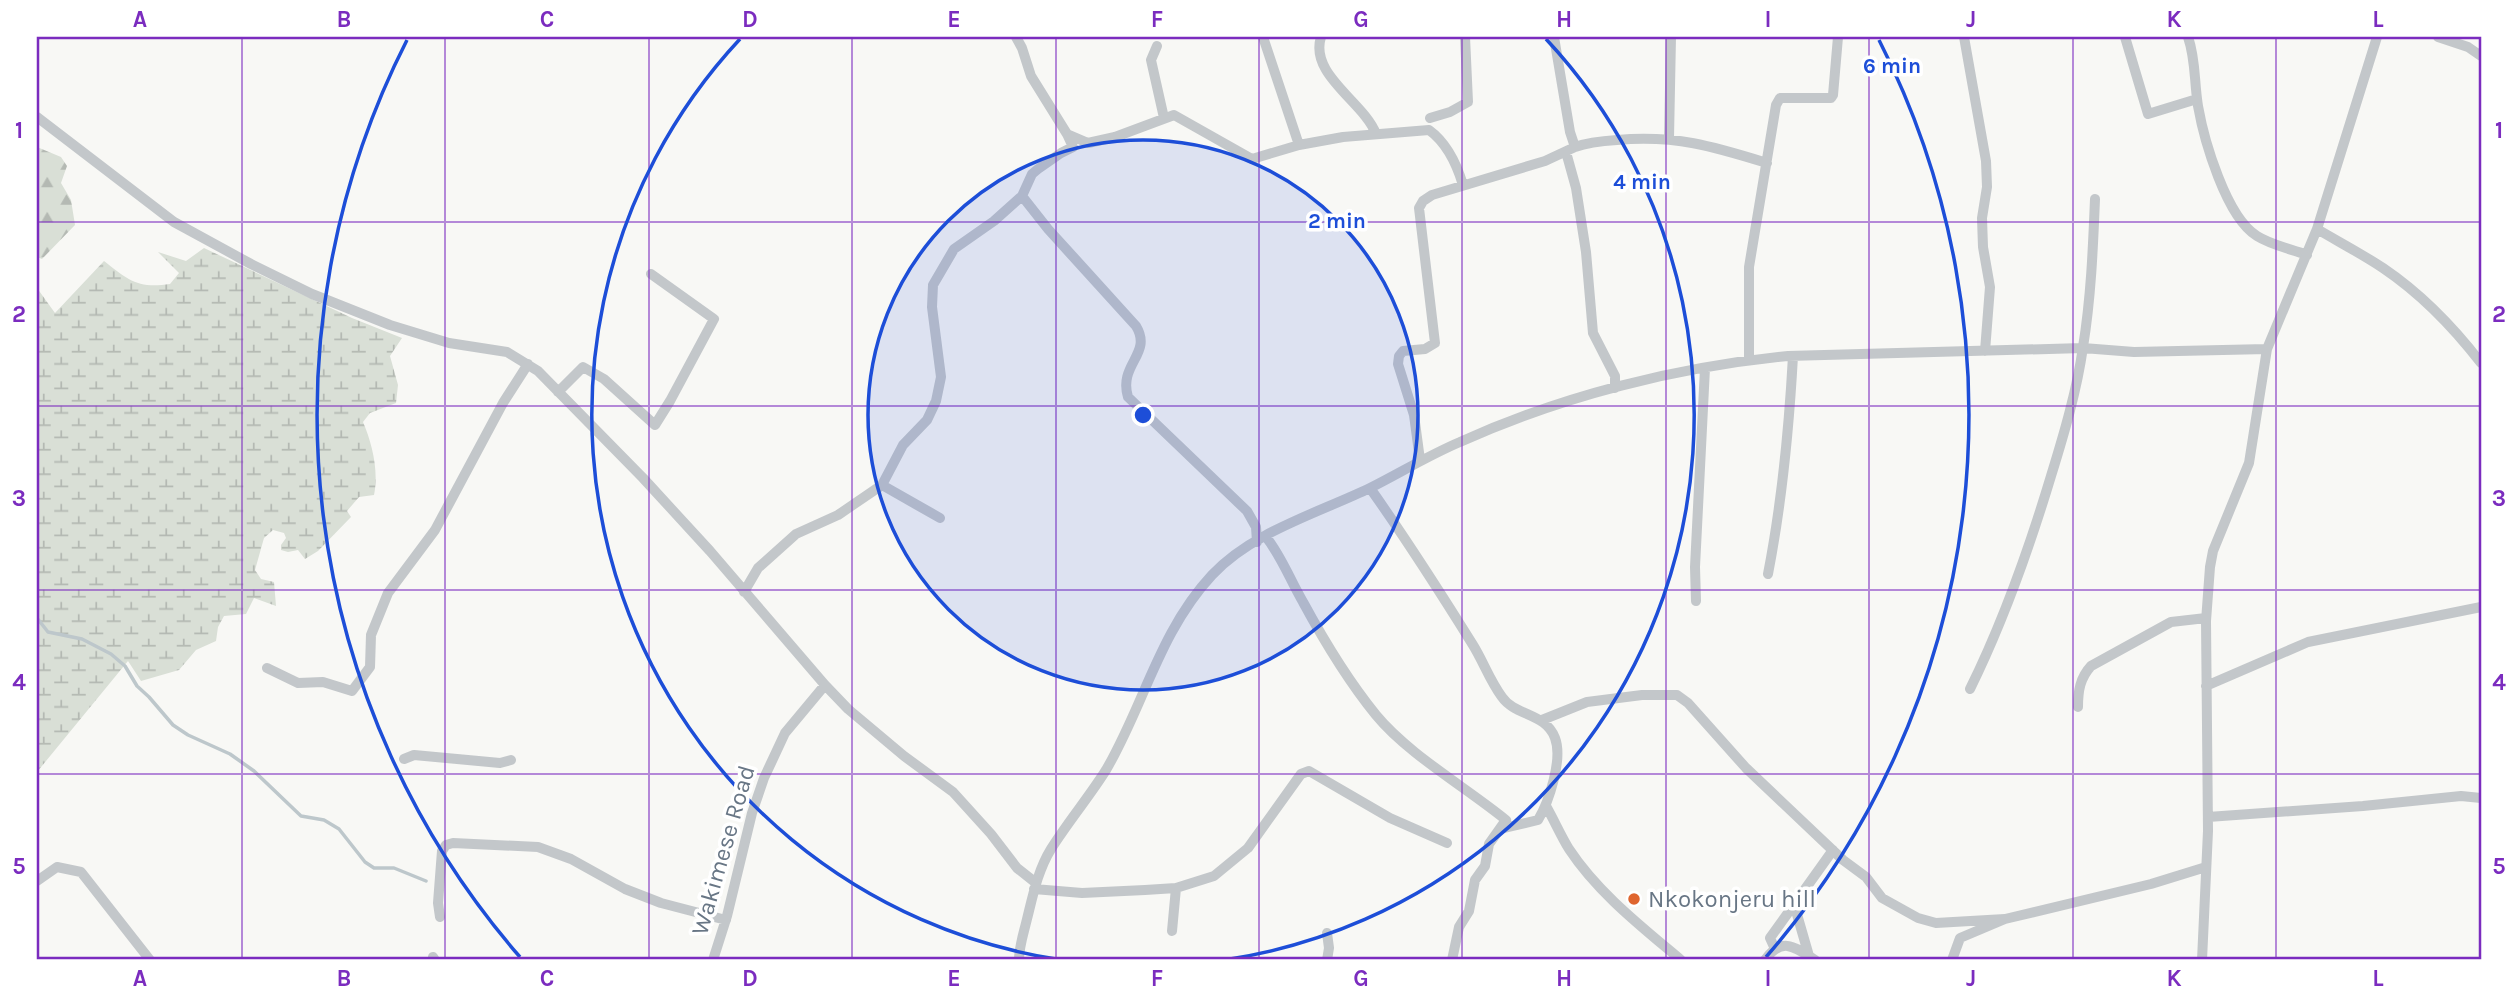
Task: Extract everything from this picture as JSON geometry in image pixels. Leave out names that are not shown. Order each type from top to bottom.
[{"type":"street","points":[[744,592],[758,568],[796,534],[838,515],[882,485],[903,445],[928,420],[936,401],[941,377],[933,318],[933,285],[954,249],[995,221],[1022,196],[1032,174],[1061,152],[1073,147],[1031,76],[1016,37]]},
{"type":"street","points":[[1263,37],[1300,145]]},
{"type":"street","points":[[1321,37],[1320,54],[1327,70],[1344,94],[1366,114],[1376,134]]},
{"type":"street","points":[[1430,118],[1450,112],[1468,102],[1465,37]]},
{"type":"street","points":[[1554,37],[1586,252],[1593,333],[1615,376],[1615,388]]},
{"type":"street","points":[[1669,138],[1671,37]]},
{"type":"street","points":[[1749,360],[1749,267],[1778,100],[1828,99],[1833,95],[1838,37]]},
{"type":"street","points":[[1964,37],[1982,128],[1987,175],[1982,218],[1983,247],[1990,287],[1985,351]]},
{"type":"street","points":[[2125,37],[2148,114],[2197,99]]},
{"type":"street","points":[[2188,37],[2194,55],[2197,99],[2217,178],[2233,207],[2256,236],[2307,256]]},
{"type":"street","points":[[2202,960],[2208,817],[2206,618],[2213,551],[2249,463],[2267,349],[2317,229],[2378,37]]},
{"type":"street","points":[[2438,37],[2468,47],[2481,56]]},
{"type":"street","points":[[1157,46],[1151,60],[1164,118]]},
{"type":"street","points":[[1067,134],[1088,143],[1115,137],[1174,115],[1252,159],[1300,145],[1376,134],[1429,130],[1443,143],[1452,157],[1464,185]]},
{"type":"street","points":[[37,117],[174,222],[251,264],[312,294],[390,325],[449,343],[507,352],[528,364],[643,478],[848,709],[904,756],[953,792],[1035,886],[1082,893],[1176,888],[1214,876],[1248,848],[1301,774],[1309,771],[1390,818],[1447,843]]},
{"type":"street","points":[[1420,460],[1414,415],[1398,364],[1399,356],[1403,352],[1425,349],[1435,343],[1419,208],[1423,201],[1432,195],[1545,161],[1596,141],[1669,138],[1730,151],[1767,163]]},
{"type":"street","points":[[1022,196],[1141,334],[1141,348],[1127,373],[1125,385],[1128,397],[1247,511],[1262,539],[1280,556],[1328,645],[1377,716],[1416,752],[1506,820],[1489,844],[1485,866],[1475,880],[1469,911],[1459,927],[1452,960]]},
{"type":"street","points":[[1970,689],[1996,636],[2039,515],[2065,430],[2083,348],[2095,199]]},
{"type":"street","points":[[2317,229],[2383,268],[2418,296],[2448,324],[2481,363]]},
{"type":"street","points":[[558,392],[583,367],[604,379],[655,425],[714,319],[651,274]]},
{"type":"street","points":[[1019,960],[1035,886],[1051,850],[1107,768],[1148,677],[1186,608],[1215,572],[1232,557],[1291,522],[1370,488],[1420,460],[1526,415],[1662,375],[1749,360],[1793,356],[2083,348],[2134,352],[2267,349]]},
{"type":"street","points":[[1768,574],[1777,528],[1789,423],[1793,356]]},
{"type":"street","points":[[267,667],[298,683],[323,682],[352,691],[370,667],[371,635],[388,593],[435,530],[503,403],[528,364]]},
{"type":"street","points":[[1696,601],[1695,567],[1705,368]]},
{"type":"street","points":[[882,485],[940,518]]},
{"type":"street","points":[[1370,488],[1427,572],[1502,697],[1510,706],[1542,720],[1555,737],[1558,752],[1546,806],[1538,820],[1500,830]]},
{"type":"street","points":[[2206,686],[2308,642],[2481,607]]},
{"type":"street","points":[[2078,707],[2078,692],[2083,675],[2091,666],[2171,622],[2206,618]]},
{"type":"street","name":"Wakimese Road","points":[[713,960],[726,920],[752,813],[764,778],[785,733],[825,685]]},
{"type":"street","points":[[1542,720],[1587,702],[1642,695],[1676,695],[1688,703],[1746,768],[1833,850],[1866,877],[1882,898],[1918,918],[1936,923],[2005,919]]},
{"type":"street","points":[[404,760],[414,755],[500,763],[512,760]]},
{"type":"street","points":[[2208,817],[2461,796],[2481,798]]},
{"type":"street","points":[[1546,806],[1582,867],[1629,917],[1681,960]]},
{"type":"street","points":[[440,918],[438,903],[442,851],[446,845],[453,843],[538,847],[571,859],[625,889],[661,903],[726,920]]},
{"type":"street","points":[[1775,949],[1770,938],[1833,850]]},
{"type":"street","points":[[37,881],[57,867],[81,872],[150,960]]},
{"type":"street","points":[[1952,960],[1960,938],[2005,919],[2151,884],[2206,867]]},
{"type":"street","points":[[1172,931],[1176,888]]},
{"type":"street","points":[[1794,904],[1812,958]]},
{"type":"street","points":[[1327,933],[1327,960]]},
{"type":"street","points":[[1765,960],[1775,949],[1786,946],[1796,948],[1812,958]]},
{"type":"green space","points":[[37,147],[61,157],[67,166],[61,183],[71,200],[75,225],[42,259],[37,257]]},
{"type":"green space","points":[[204,248],[352,318],[402,338],[390,356],[398,385],[396,403],[370,413],[363,422],[374,457],[374,495],[359,497],[347,511],[351,517],[318,551],[305,559],[298,550],[281,550],[286,538],[284,533],[273,530],[264,538],[255,570],[261,579],[274,582],[276,606],[254,598],[246,614],[224,616],[218,627],[216,641],[196,650],[179,670],[141,681],[128,661],[37,772],[37,288],[55,313],[104,261],[141,284],[170,284],[179,273],[158,252],[186,261]]},
{"type":"waterway","points":[[37,618],[48,632],[82,639],[111,654],[125,666],[137,686],[173,725],[188,735],[230,754],[254,771],[301,816],[324,820],[339,829],[365,862],[374,868],[394,868],[426,881]]},
{"type":"place","name":"Nkokonjeru hill","points":[[1634,899]]}]
